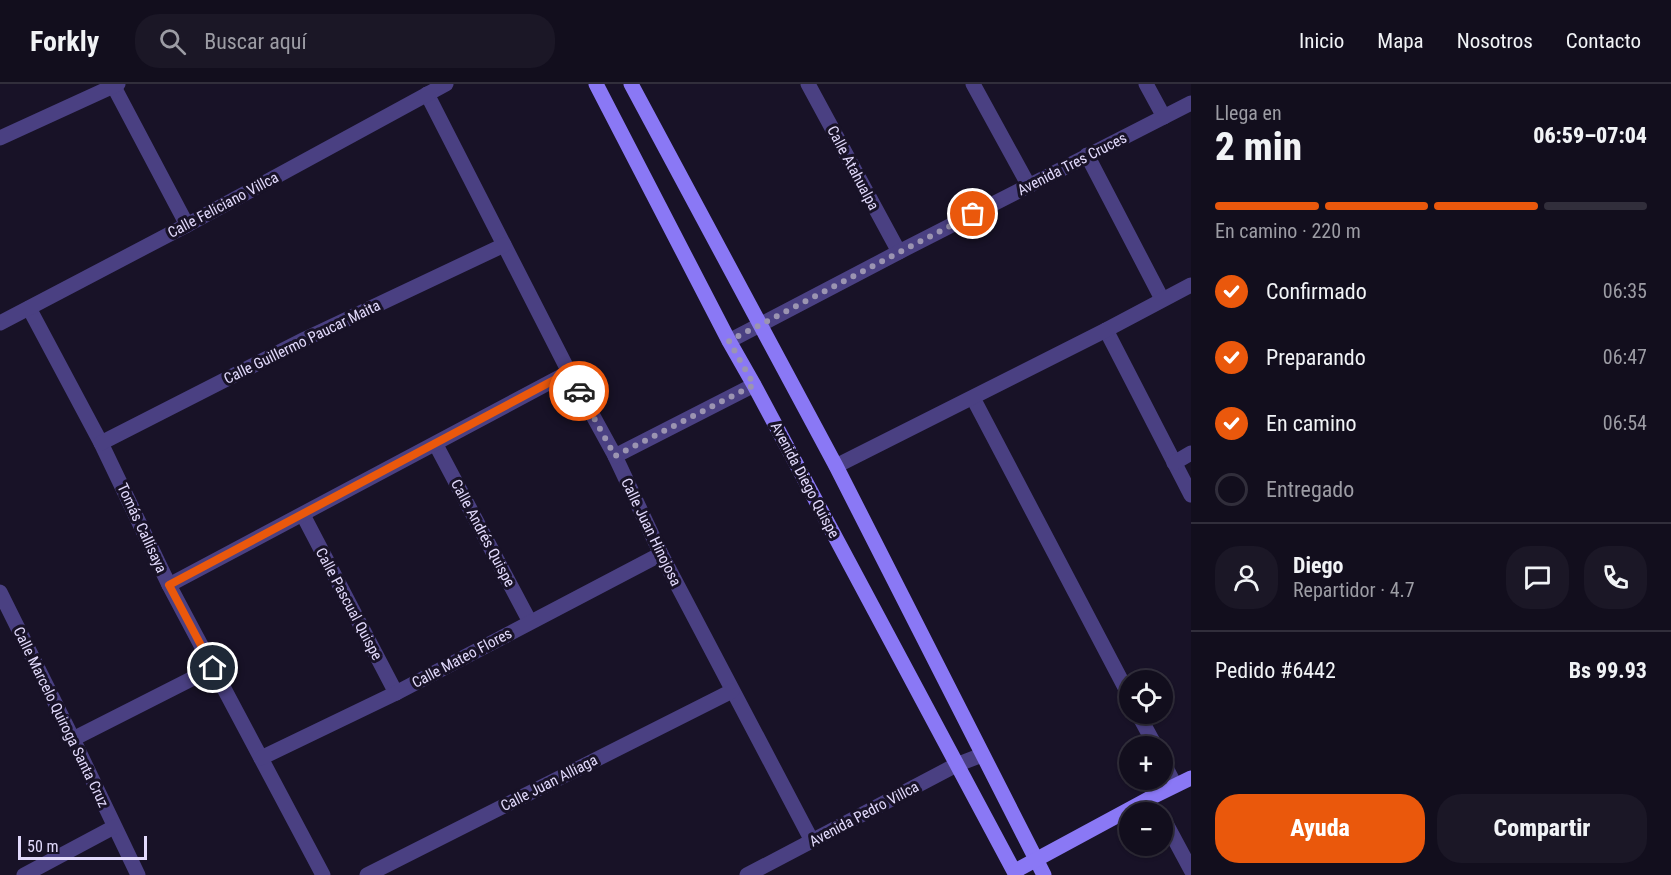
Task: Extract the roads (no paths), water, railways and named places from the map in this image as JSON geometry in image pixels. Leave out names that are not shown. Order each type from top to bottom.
[{"type":"street","name":"Calle Feliciano Villca","points":[[0,323],[187,225],[446,84]]},
{"type":"street","name":"Avenida Diego Quispe","points":[[596,84],[729,341],[1015,873]]},
{"type":"street","points":[[631,84],[836,466],[1044,875]]},
{"type":"street","name":"Calle Atahualpa","points":[[808,84],[898,252]]},
{"type":"street","points":[[973,84],[1029,186]]},
{"type":"street","points":[[1146,84],[1164,117]]},
{"type":"street","points":[[0,138],[88,90],[116,85],[187,225]]},
{"type":"street","name":"Calle Juan Hinojosa","points":[[427,93],[569,372],[615,456],[661,554],[812,841]]},
{"type":"street","name":"Avenida Tres Cruces","points":[[729,341],[1191,103]]},
{"type":"street","points":[[1087,155],[1162,299]]},
{"type":"street","name":"Calle Guillermo Paucar Maita","points":[[101,443],[305,339],[504,245]]},
{"type":"street","points":[[836,466],[1191,285]]},
{"type":"street","name":"Tomás Callisaya","points":[[29,308],[101,443],[169,585],[322,875]]},
{"type":"street","points":[[1106,330],[1191,495]]},
{"type":"street","points":[[169,585],[303,516],[569,372]]},
{"type":"street","points":[[615,456],[754,385]]},
{"type":"street","points":[[973,398],[1119,676]]},
{"type":"street","name":"Calle Andrés Quispe","points":[[436,445],[530,622]]},
{"type":"street","points":[[1174,463],[1191,453]]},
{"type":"street","name":"Calle Pascual Quispe","points":[[303,516],[396,693]]},
{"type":"street","name":"Calle Mateo Flores","points":[[261,758],[396,693],[661,554]]},
{"type":"street","name":"Calle Marcelo Quiroga Santa Cruz","points":[[0,592],[138,875]]},
{"type":"street","points":[[73,739],[213,668]]},
{"type":"street","name":"Calle Juan Alliaga","points":[[366,875],[732,691]]},
{"type":"street","name":"Avenida Pedro Villca","points":[[747,875],[956,765],[982,755]]},
{"type":"street","points":[[1015,873],[1036,859],[1152,796],[1191,778]]},
{"type":"street","points":[[1173,781],[1175,785]]},
{"type":"street","points":[[1152,796],[1155,802]]},
{"type":"street","points":[[24,875],[114,827]]},
{"type":"street","points":[[1173,836],[1191,870]]}]
